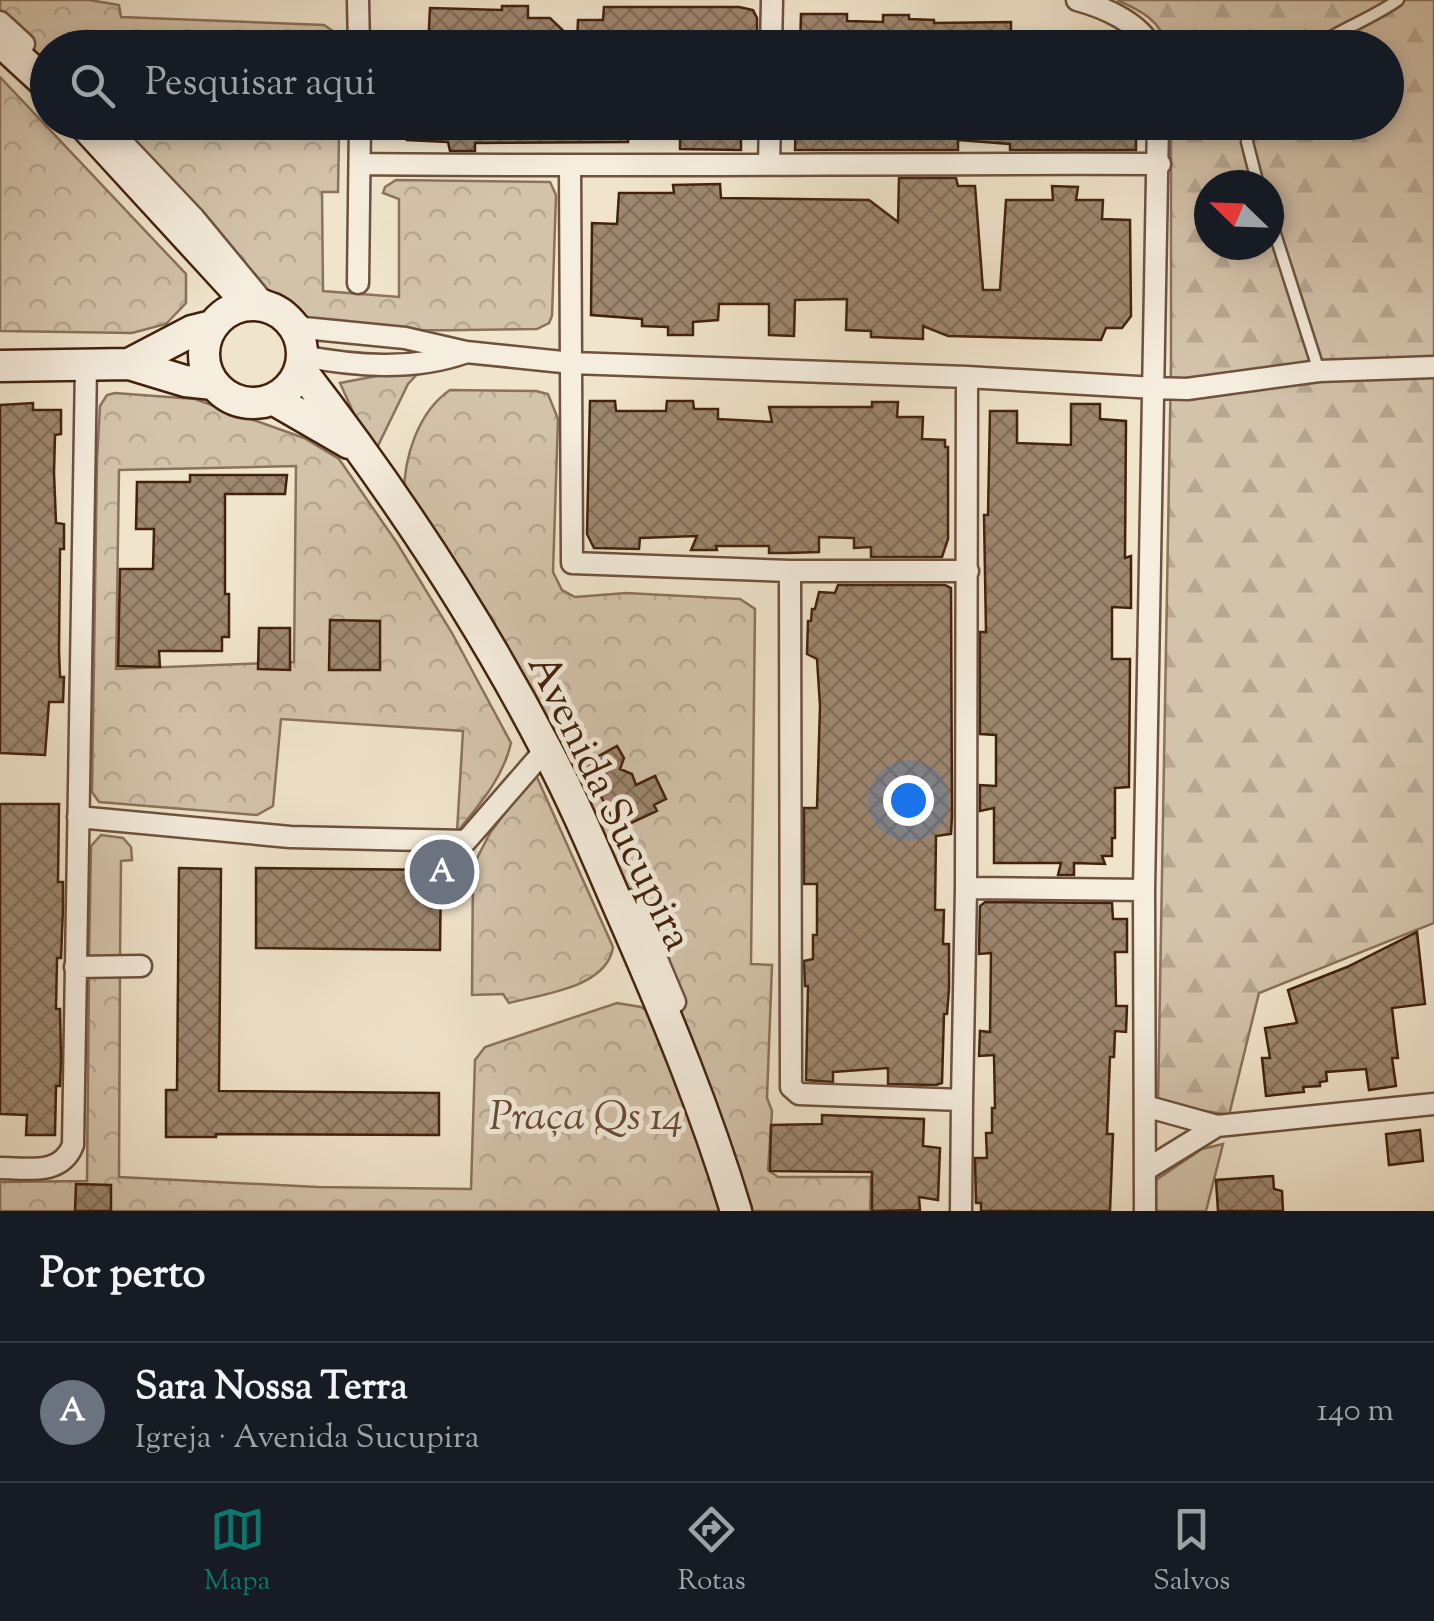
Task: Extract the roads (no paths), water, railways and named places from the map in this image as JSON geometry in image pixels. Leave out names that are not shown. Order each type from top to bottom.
[{"type":"street","points":[[358,0],[358,30]]},
{"type":"street","points":[[771,30],[772,0]]},
{"type":"street","points":[[1077,0],[1117,16],[1138,30]]},
{"type":"street","points":[[0,22],[30,50]]},
{"type":"street","points":[[0,41],[30,68]]},
{"type":"street","points":[[99,140],[249,304]]},
{"type":"street","points":[[0,366],[129,364],[197,384],[213,384],[240,402],[272,399],[289,387],[300,345],[284,311],[260,298],[194,218],[119,140]]},
{"type":"street","points":[[358,283],[360,140]]},
{"type":"street","points":[[769,163],[770,140]]},
{"type":"street","points":[[1145,1211],[1144,890],[1159,140]]},
{"type":"street","points":[[360,164],[1160,164]]},
{"type":"street","points":[[570,167],[572,564],[790,571],[968,571]]},
{"type":"street","points":[[213,384],[203,355],[215,322],[224,276]]},
{"type":"street","points":[[129,364],[215,322],[238,306],[249,304],[274,308],[300,345],[338,364],[403,365],[466,352]]},
{"type":"street","points":[[300,345],[405,338],[466,352],[572,363],[1188,389],[1319,371],[1434,368]]},
{"type":"street","name":"Avenida Sucupira","points":[[300,345],[486,640],[546,749],[674,1032],[736,1211]]},
{"type":"street","points":[[0,1168],[53,1168],[69,1156],[73,1145],[86,366]]},
{"type":"street","points":[[961,1211],[967,378]]},
{"type":"street","name":"Avenida Sucupira","points":[[272,399],[364,452]]},
{"type":"street","points":[[401,489],[532,696],[604,837],[712,1094],[749,1211]]},
{"type":"street","points":[[790,571],[791,1087],[799,1094],[962,1100]]},
{"type":"street","points":[[78,817],[290,837],[466,841],[546,749]]},
{"type":"street","points":[[966,888],[1144,890]]},
{"type":"street","points":[[76,966],[141,966]]},
{"type":"street","points":[[1146,1106],[1217,1126],[1434,1104]]},
{"type":"street","points":[[1147,1168],[1217,1126]]},
{"type":"lane","points":[[1338,30],[1372,18],[1398,0]]},
{"type":"lane","points":[[1246,140],[1254,170]]},
{"type":"lane","points":[[1283,260],[1319,371]]},
{"type":"place","name":"Sara Nossa Terra","points":[[442,872]]},
{"type":"park label","name":"Praça Qs 14","points":[[586,1114]]}]
